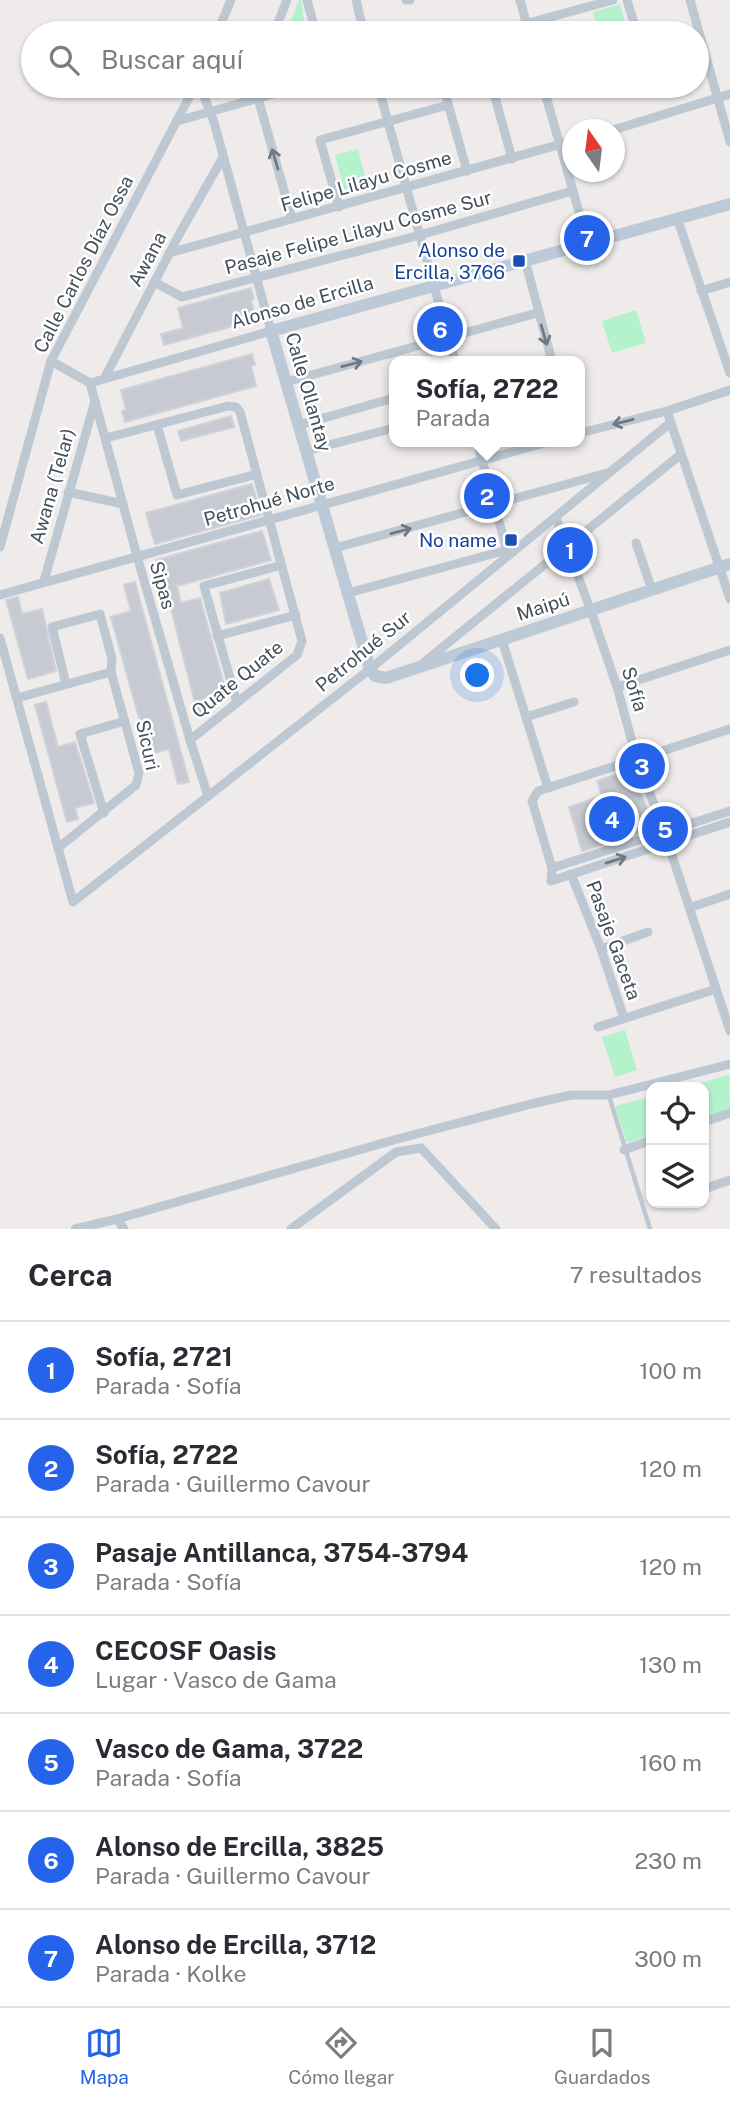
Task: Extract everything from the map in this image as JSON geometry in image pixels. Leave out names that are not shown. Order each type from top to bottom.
[{"type":"street","points":[[222,21],[231,0]]},
{"type":"street","points":[[279,21],[288,0]]},
{"type":"street","points":[[307,0],[313,21]]},
{"type":"street","points":[[356,0],[361,21]]},
{"type":"street","points":[[520,0],[526,21]]},
{"type":"street","points":[[551,21],[613,0]]},
{"type":"street","points":[[627,0],[633,21]]},
{"type":"street","points":[[690,0],[696,21]]},
{"type":"street","points":[[709,67],[730,142]]},
{"type":"street","points":[[625,126],[730,94]]},
{"type":"street","name":"Calle Carlos Díaz Ossa","points":[[0,547],[51,361],[191,98]]},
{"type":"street","name":"Calle Ollantay","points":[[203,98],[223,157],[370,669]]},
{"type":"street","points":[[177,121],[258,98],[292,219]]},
{"type":"street","points":[[381,98],[454,356]]},
{"type":"street","points":[[446,98],[467,171]]},
{"type":"street","points":[[495,98],[512,159]]},
{"type":"street","points":[[546,98],[588,243]]},
{"type":"street","points":[[339,207],[320,140],[448,105]]},
{"type":"street","name":"Felipe Lilayu Cosme","points":[[169,253],[562,144]]},
{"type":"street","name":"Awana","points":[[104,379],[169,253],[223,157]]},
{"type":"street","name":"Pasaje Felipe Lilayu Cosme Sur","points":[[154,282],[183,297],[572,191]]},
{"type":"street","name":"Alonso de Ercilla","points":[[90,383],[730,204]]},
{"type":"street","points":[[677,218],[730,373]]},
{"type":"street","points":[[525,260],[550,356]]},
{"type":"street","points":[[701,291],[730,282]]},
{"type":"street","points":[[286,382],[537,313]]},
{"type":"street","points":[[51,361],[90,383]]},
{"type":"street","name":"Sipas","points":[[90,383],[137,556],[208,796]]},
{"type":"street","points":[[585,432],[667,411],[730,390]]},
{"type":"street","points":[[299,425],[389,399]]},
{"type":"street","name":"Awana (Telar)","points":[[44,581],[95,401]]},
{"type":"street","name":"Quate Quate","points":[[157,425],[228,406],[240,412],[302,640],[296,655],[190,740]]},
{"type":"street","points":[[667,411],[680,454],[725,566],[730,599]]},
{"type":"street","name":"Petrohué Sur","points":[[58,848],[74,902],[370,669],[508,553],[556,518],[670,423]]},
{"type":"street","points":[[106,438],[157,425],[177,495],[257,474]]},
{"type":"street","points":[[306,451],[389,429]]},
{"type":"street","points":[[348,593],[508,553],[478,447]]},
{"type":"street","name":"Petrohué Norte","points":[[0,594],[530,447]]},
{"type":"street","points":[[419,666],[680,454]]},
{"type":"street","points":[[335,548],[610,472]]},
{"type":"street","points":[[68,492],[123,504]]},
{"type":"street","name":"Sofía","points":[[556,518],[617,687],[637,760],[665,833],[730,1031]]},
{"type":"street","points":[[636,543],[652,590]]},
{"type":"street","points":[[237,703],[204,586],[282,565]]},
{"type":"street","name":"Maipú","points":[[370,669],[375,676],[386,678],[725,566]]},
{"type":"street","name":"Sicuri","points":[[58,848],[104,813],[139,780],[111,672],[112,659],[100,614],[52,627],[66,684]]},
{"type":"street","points":[[218,636],[296,615]]},
{"type":"street","points":[[0,638],[58,848]]},
{"type":"street","points":[[502,640],[548,788]]},
{"type":"street","points":[[617,687],[730,650]]},
{"type":"street","points":[[17,698],[111,672]]},
{"type":"street","points":[[526,718],[574,702]]},
{"type":"street","points":[[104,813],[80,734],[125,721]]},
{"type":"street","points":[[730,729],[538,791],[532,801],[552,868],[551,881],[730,822]]},
{"type":"street","points":[[552,868],[730,811]]},
{"type":"street","name":"Pasaje Gaceta","points":[[571,874],[601,949],[624,1018]]},
{"type":"street","points":[[690,908],[730,894]]},
{"type":"street","points":[[601,949],[648,932]]},
{"type":"street","points":[[598,1027],[716,989]]},
{"type":"street","points":[[75,1229],[391,1140],[571,1095],[608,1096],[730,1064]]},
{"type":"street","points":[[709,1120],[730,1113]]},
{"type":"street","points":[[391,1140],[396,1152]]},
{"type":"street","points":[[624,1150],[646,1142]]},
{"type":"street","points":[[291,1229],[396,1152],[421,1148],[496,1229]]},
{"type":"street","points":[[709,1187],[730,1180]]},
{"type":"street","points":[[117,1219],[124,1229]]},
{"type":"lane","points":[[608,1096],[650,1229]]},
{"type":"green space","points":[[299,0],[301,0],[304,21],[291,21]]},
{"type":"green space","points":[[620,4],[625,21],[596,21],[593,12]]},
{"type":"green space","points":[[358,149],[367,184],[344,190],[335,155]]},
{"type":"green space","points":[[636,310],[646,343],[612,353],[602,321]]},
{"type":"green space","points":[[625,1030],[637,1070],[615,1077],[602,1037]]},
{"type":"green space","points":[[729,1075],[730,1109],[709,1116],[709,1082],[703,1082]]},
{"type":"green space","points":[[646,1098],[646,1137],[627,1143],[615,1106]]},
{"type":"building","points":[[251,288],[256,320],[164,345],[161,334],[183,328],[178,308]]},
{"type":"building","points":[[252,354],[255,365],[251,366],[256,386],[125,422],[122,411],[126,410],[121,390]]},
{"type":"building","points":[[231,416],[234,427],[181,441],[178,431]]},
{"type":"building","points":[[252,484],[261,515],[155,544],[146,513]]},
{"type":"building","points":[[262,531],[271,560],[177,586],[181,603],[200,598],[227,696],[207,701],[210,712],[198,715],[156,560]]},
{"type":"building","points":[[269,579],[279,610],[226,624],[220,593]]},
{"type":"building","points":[[135,582],[189,782],[178,784],[169,749],[149,754],[111,617],[131,611],[124,585]]},
{"type":"building","points":[[18,597],[22,614],[42,609],[56,671],[28,679],[6,600]]},
{"type":"building","points":[[46,702],[58,747],[75,742],[94,803],[75,808],[78,819],[67,822],[35,705]]},
{"type":"building","points":[[632,769],[654,828],[582,851],[569,807],[602,796],[597,781]]},
{"type":"place","name":"Alonso de Ercilla, 3712","points":[[587,238]]},
{"type":"place","name":"Alonso de Ercilla, 3766","points":[[519,261]]},
{"type":"place","name":"Alonso de Ercilla, 3825","points":[[440,329]]},
{"type":"place","name":"Sofía, 2722","points":[[487,496]]},
{"type":"place","name":"No name","points":[[511,540]]},
{"type":"place","name":"Sofía, 2721","points":[[570,550]]},
{"type":"place","name":"Pasaje Antillanca, 3754-3794","points":[[642,766]]},
{"type":"place","name":"CECOSF Oasis","points":[[612,819]]},
{"type":"place","name":"Vasco de Gama, 3722","points":[[665,829]]}]
